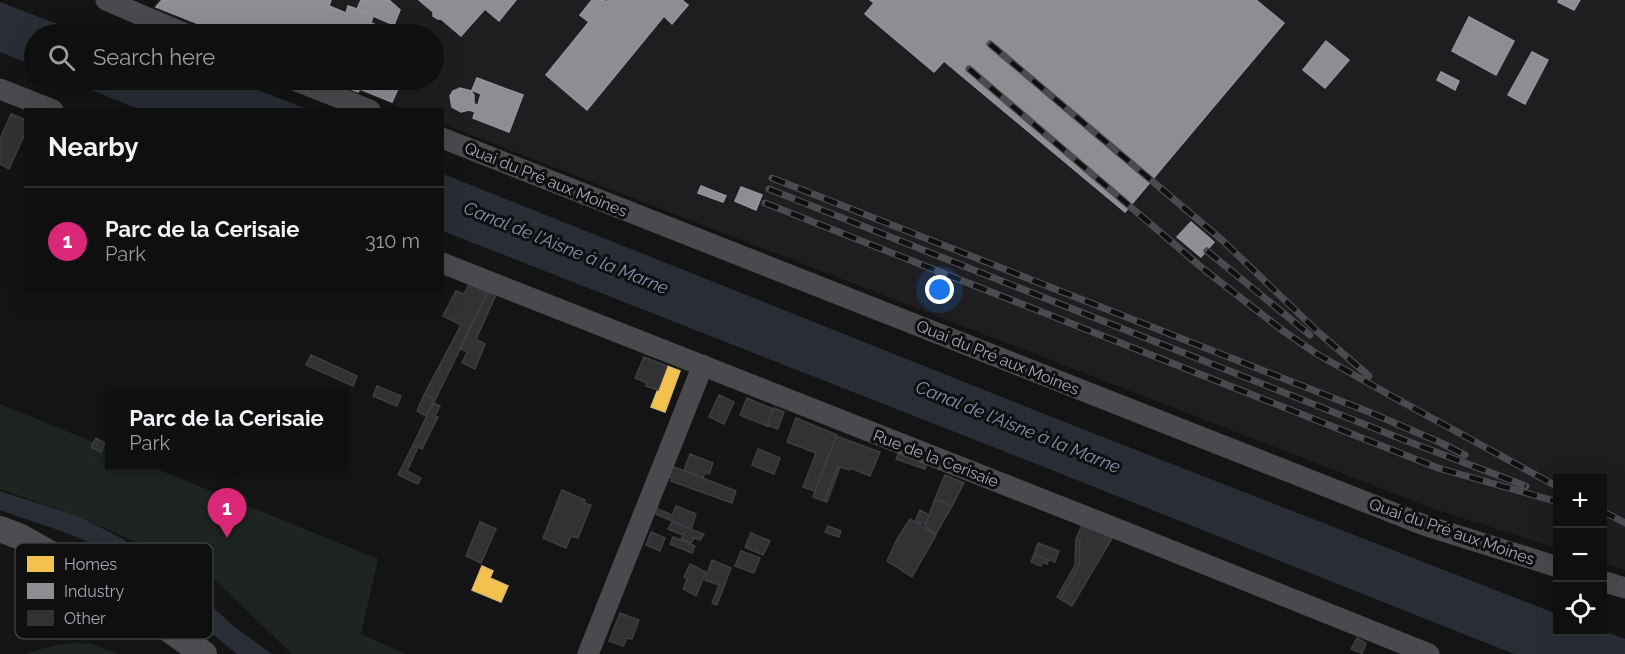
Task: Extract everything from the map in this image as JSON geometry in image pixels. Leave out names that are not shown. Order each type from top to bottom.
[{"type":"main road","points":[[0,529],[32,543]]},
{"type":"main road","points":[[183,639],[204,654]]},
{"type":"street","points":[[106,0],[162,24]]},
{"type":"street","points":[[0,89],[48,108]]},
{"type":"street","points":[[319,90],[365,108]]},
{"type":"street","name":"Quai du Pré aux Moines","points":[[444,139],[1425,525],[1553,566]]},
{"type":"street","name":"Rue de la Cerisaie","points":[[444,264],[1429,654]]},
{"type":"street","points":[[588,654],[703,365]]},
{"type":"street","points":[[1605,582],[1625,588]]},
{"type":"shaded area","points":[[158,0],[1625,0],[1625,570],[1607,564],[1607,474],[1553,474],[1553,547],[1434,509],[444,124],[444,108],[402,108],[353,90],[444,90],[444,24],[179,24],[149,13]]},
{"type":"shaded area","points":[[0,404],[105,447],[105,469],[157,469],[378,559],[361,634],[406,654],[292,654],[213,578],[213,543],[138,543],[80,517],[0,489]]},
{"type":"shaded area","points":[[91,644],[119,654],[24,654],[56,645]]},
{"type":"water","points":[[0,2],[57,24],[24,24],[24,62],[0,52]]},
{"type":"water","points":[[91,90],[257,90],[304,108],[136,108]]},
{"type":"water","name":"Canal de l'Aisne à la Marne","points":[[444,174],[1072,425],[1553,612],[1553,636],[1607,636],[1607,632],[1625,639],[1625,654],[1514,654],[444,231]]},
{"type":"water","points":[[0,491],[80,517],[129,543],[89,543],[0,510]]},
{"type":"water","points":[[213,608],[236,628],[272,654],[237,654],[213,634]]},
{"type":"building: Homes","points":[[667,366],[680,371],[665,412],[651,407]]},
{"type":"building: Homes","points":[[482,566],[493,571],[490,578],[508,586],[501,602],[472,590]]},
{"type":"building: Industry","points":[[162,0],[331,0],[329,6],[346,13],[348,6],[373,16],[371,23],[374,24],[199,24],[156,7]]},
{"type":"building: Industry","points":[[361,0],[389,0],[400,10],[394,24],[392,24],[357,9]]},
{"type":"building: Industry","points":[[419,0],[516,0],[499,21],[485,9],[461,36],[441,19],[433,16],[433,12]]},
{"type":"building: Industry","points":[[592,0],[606,2],[608,0],[682,0],[688,5],[672,24],[664,16],[587,110],[546,75],[589,22],[580,15]]},
{"type":"building: Industry","points":[[870,0],[1256,0],[1284,23],[1125,212],[944,61],[934,72],[865,14],[874,3]]},
{"type":"building: Industry","points":[[1559,0],[1580,0],[1574,10],[1558,2]]},
{"type":"building: Industry","points":[[1469,17],[1514,41],[1496,75],[1452,51]]},
{"type":"building: Industry","points":[[1326,41],[1349,60],[1325,88],[1303,70]]},
{"type":"building: Industry","points":[[1532,52],[1548,60],[1525,104],[1508,95]]},
{"type":"building: Industry","points":[[1441,72],[1459,81],[1455,90],[1437,80]]},
{"type":"building: Industry","points":[[477,78],[523,95],[509,132],[473,118],[475,112],[469,110],[461,112],[452,107],[450,96],[453,91],[460,88],[471,91],[474,95],[474,104],[478,105],[481,94],[472,90]]},
{"type":"building: Industry","points":[[362,90],[397,90],[392,102]]},
{"type":"building: Industry","points":[[701,186],[726,196],[723,202],[698,193]]},
{"type":"building: Industry","points":[[741,187],[762,195],[756,210],[735,201]]},
{"type":"building: Industry","points":[[1191,222],[1214,242],[1201,257],[1177,237]]},
{"type":"building: Other","points":[[11,114],[24,119],[24,135],[9,169],[0,164],[0,139]]},
{"type":"building: Other","points":[[469,284],[488,292],[435,400],[424,395],[461,325],[443,316],[456,291],[464,294]]},
{"type":"building: Other","points":[[488,292],[496,295],[476,339],[485,344],[475,369],[462,363],[467,352],[460,348]]},
{"type":"building: Other","points":[[311,355],[357,376],[353,386],[306,365]]},
{"type":"building: Other","points":[[644,357],[667,366],[658,390],[646,386],[647,383],[635,378]]},
{"type":"building: Other","points":[[377,386],[401,396],[397,406],[373,396]]},
{"type":"building: Other","points":[[424,395],[435,400],[426,416],[417,411]]},
{"type":"building: Other","points":[[719,395],[734,402],[724,424],[709,417]]},
{"type":"building: Other","points":[[747,398],[773,409],[767,426],[740,415]]},
{"type":"building: Other","points":[[433,403],[440,406],[435,416],[438,417],[422,449],[413,445]]},
{"type":"building: Other","points":[[774,408],[784,412],[778,429],[767,425]]},
{"type":"building: Other","points":[[796,418],[837,435],[815,491],[803,487],[816,453],[787,442]]},
{"type":"building: Other","points":[[836,436],[880,452],[870,476],[838,466],[824,501],[813,497]]},
{"type":"building: Other","points":[[96,438],[105,443],[101,452],[91,447]]},
{"type":"building: Other","points":[[413,445],[418,447],[407,471],[421,478],[418,484],[398,475]]},
{"type":"building: Other","points":[[758,449],[780,458],[774,474],[752,465]]},
{"type":"building: Other","points":[[899,452],[927,463],[925,469],[896,459]]},
{"type":"building: Other","points":[[690,454],[713,463],[709,474],[705,472],[703,478],[684,470]]},
{"type":"building: Other","points":[[669,465],[736,491],[732,503],[671,481],[672,478],[665,475]]},
{"type":"building: Other","points":[[838,466],[840,467],[827,502],[824,501]]},
{"type":"building: Other","points":[[945,475],[964,483],[952,506],[935,499]]},
{"type":"building: Other","points":[[562,490],[591,505],[578,538],[571,536],[566,548],[543,538]]},
{"type":"building: Other","points":[[935,499],[952,506],[936,534],[925,526]]},
{"type":"building: Other","points":[[676,506],[696,514],[691,529],[651,512],[653,507],[672,515]]},
{"type":"building: Other","points":[[920,510],[929,515],[925,525],[915,521]]},
{"type":"building: Other","points":[[910,519],[936,535],[912,577],[887,561]]},
{"type":"building: Other","points":[[480,522],[496,529],[481,563],[466,556]]},
{"type":"building: Other","points":[[672,522],[704,534],[700,540],[694,538],[691,543],[681,539],[683,535],[668,529]]},
{"type":"building: Other","points":[[1083,523],[1114,535],[1072,606],[1060,599],[1079,566],[1080,540],[1076,539]]},
{"type":"building: Other","points":[[828,526],[841,531],[839,537],[825,532]]},
{"type":"building: Other","points":[[651,532],[665,538],[660,551],[646,545]]},
{"type":"building: Other","points":[[751,533],[770,541],[763,555],[745,547]]},
{"type":"building: Other","points":[[673,537],[695,546],[692,553],[670,544]]},
{"type":"building: Other","points":[[1076,539],[1080,540],[1079,566],[1060,599],[1057,597],[1075,565]]},
{"type":"building: Other","points":[[1038,543],[1059,551],[1055,562],[1034,554]]},
{"type":"building: Other","points":[[741,551],[760,558],[754,573],[735,566]]},
{"type":"building: Other","points":[[1034,554],[1049,560],[1047,564],[1043,562],[1041,566],[1031,562]]},
{"type":"building: Other","points":[[712,560],[731,568],[717,605],[712,603],[719,585],[705,580]]},
{"type":"building: Other","points":[[690,564],[706,572],[696,596],[683,589],[687,579],[684,577]]},
{"type":"building: Other","points":[[620,613],[639,620],[632,639],[627,638],[623,646],[609,641]]},
{"type":"building: Other","points":[[1357,638],[1366,643],[1362,653],[1351,649]]},
{"type":"railway","points":[[990,44],[1222,240],[1318,332],[1369,376]]},
{"type":"railway","points":[[969,69],[1201,267],[1282,330],[1317,354],[1553,484]]},
{"type":"railway","points":[[772,178],[1369,412],[1465,455]]},
{"type":"railway","points":[[769,189],[1526,486]]},
{"type":"railway","points":[[765,203],[1438,468],[1553,501]]},
{"type":"railway","points":[[1207,251],[1310,335]]},
{"type":"railway","points":[[1607,514],[1625,523]]},
{"type":"place","name":"Parc de la Cerisaie","points":[[227,538]]}]
